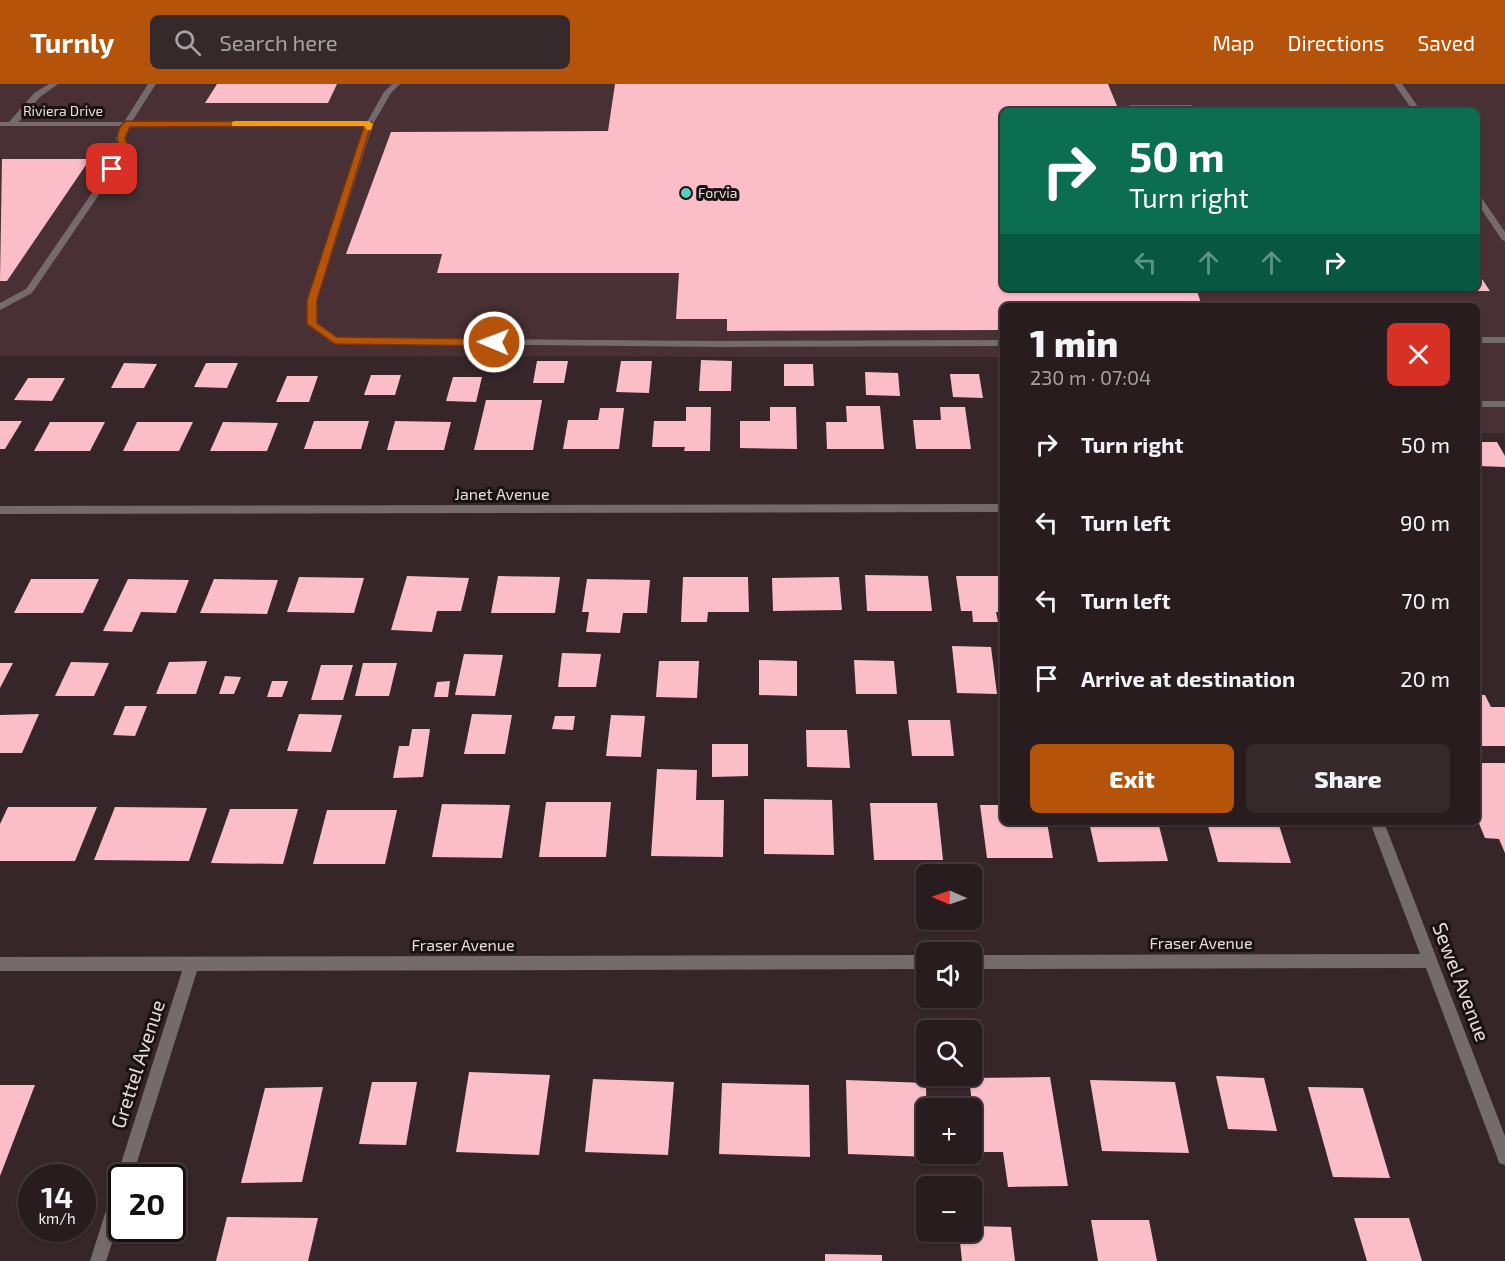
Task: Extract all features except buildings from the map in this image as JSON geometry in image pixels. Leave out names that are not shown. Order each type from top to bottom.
[{"type":"street","points":[[12,124],[37,95],[54,84]]},
{"type":"street","points":[[0,307],[29,291],[124,152],[120,138],[126,124],[153,84]]},
{"type":"street","points":[[396,84],[388,92],[369,124],[312,300],[312,324],[335,341],[708,344],[1000,343]]},
{"type":"street","points":[[1398,84],[1415,108]]},
{"type":"street","points":[[1133,107],[1191,107]]},
{"type":"street","name":"Riviera Drive","points":[[0,124],[369,124]]},
{"type":"street","points":[[1480,202],[1505,238]]},
{"type":"street","points":[[1480,340],[1505,340]]},
{"type":"street","points":[[1480,404],[1505,404]]},
{"type":"street","name":"Janet Avenue","points":[[0,510],[1000,508]]},
{"type":"street","name":"Sewel Avenue","points":[[1378,825],[1505,1157]]},
{"type":"street","name":"Fraser Avenue","points":[[982,962],[1431,961]]},
{"type":"street","name":"Fraser Avenue","points":[[0,964],[916,962]]},
{"type":"street","name":"Grettel Avenue","points":[[128,1164],[192,963]]},
{"type":"street","points":[[98,1261],[108,1230]]},
{"type":"shaded area","name":"Forvia","points":[[0,84],[1505,84],[1505,433],[1480,433],[1480,303],[1000,303],[1000,357],[0,356]]},
{"type":"slow traffic","points":[[235,124],[369,124],[367,128]]},
{"type":"place","name":"Forvia","points":[[686,193]]},
{"type":"route","points":[[112,169],[124,152],[120,138],[126,124],[369,124],[323,260],[312,300],[312,324],[335,341],[494,342]]}]
